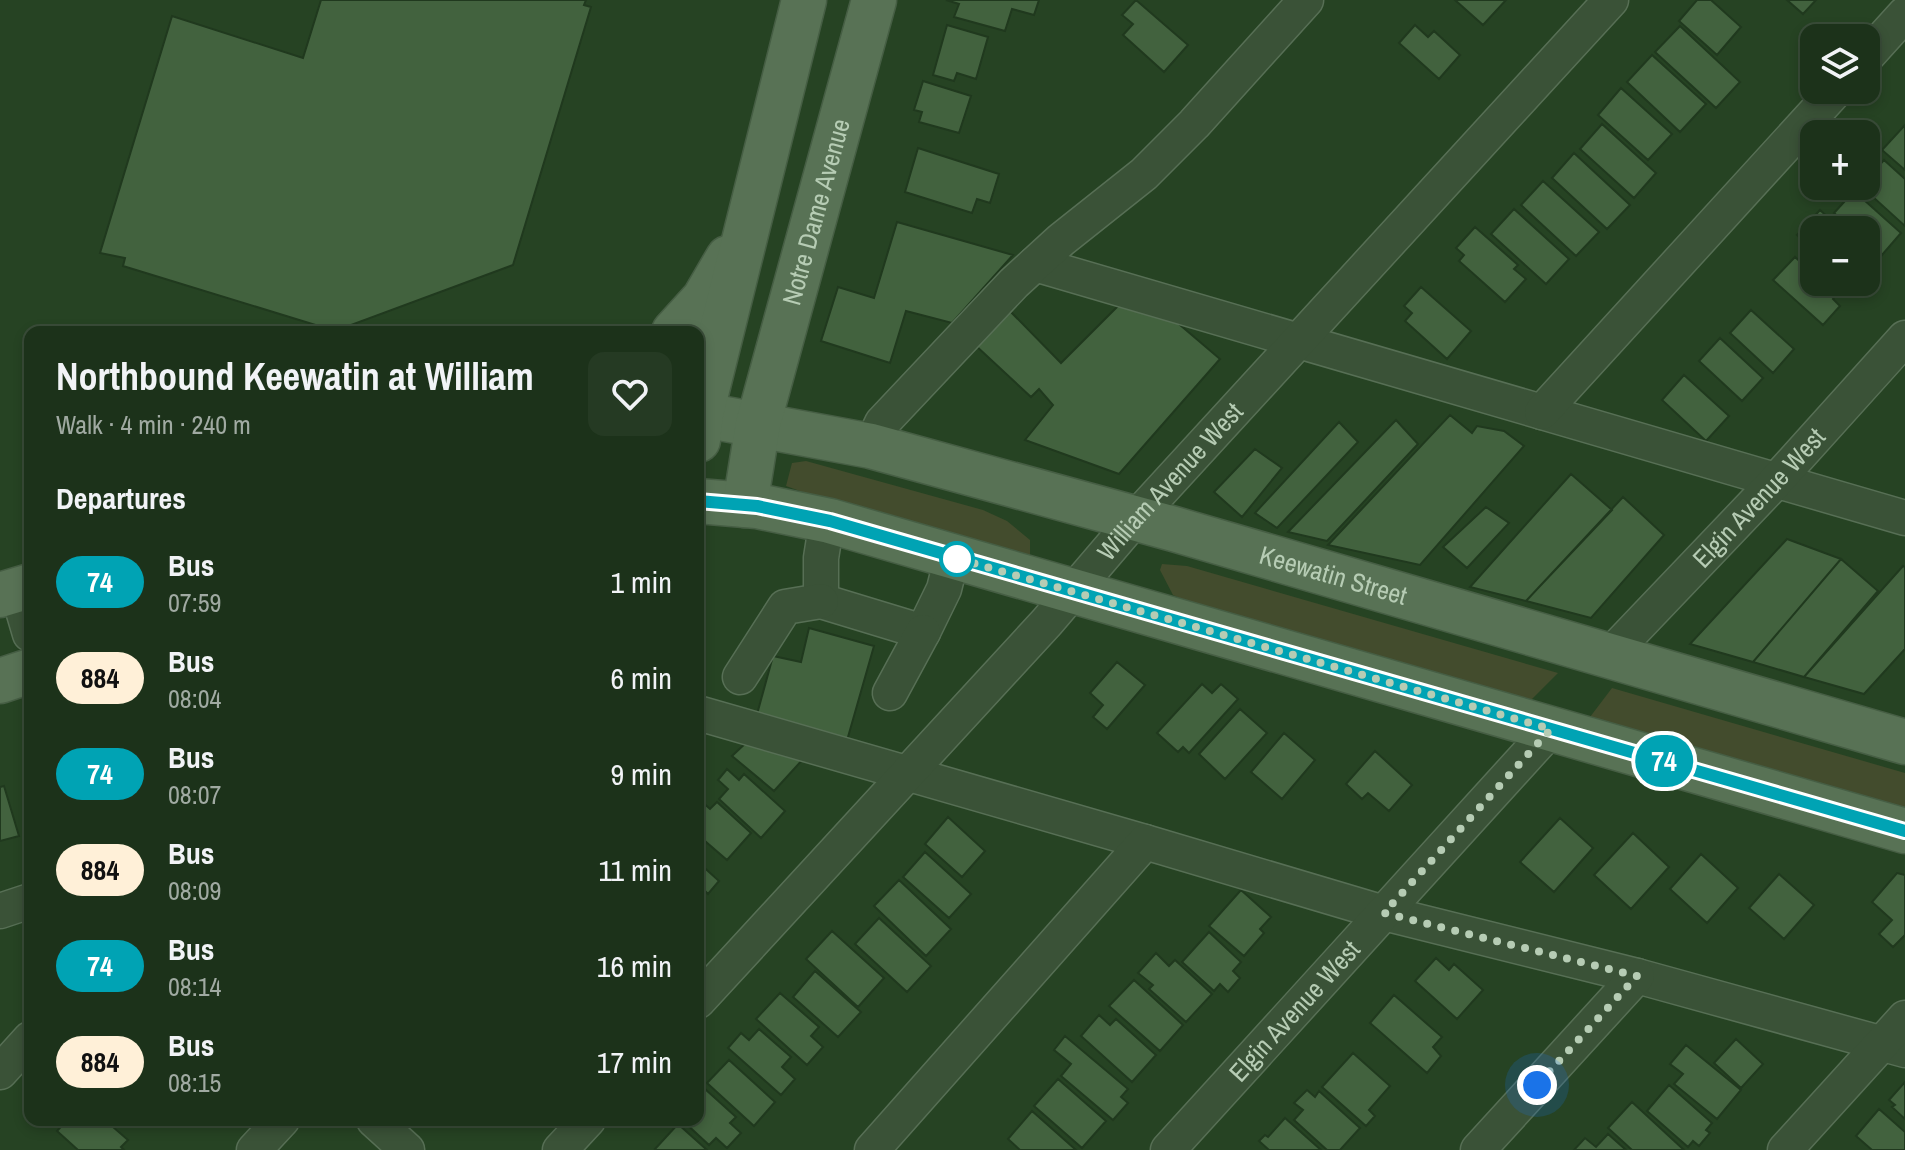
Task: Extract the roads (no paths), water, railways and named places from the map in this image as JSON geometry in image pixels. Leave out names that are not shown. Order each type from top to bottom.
[{"type":"main road","points":[[704,403],[804,0]]},
{"type":"main road","name":"Notre Dame Avenue","points":[[745,505],[758,424],[874,0]]},
{"type":"main road","points":[[679,326],[704,299],[751,218]]},
{"type":"main road","points":[[704,423],[758,424]]},
{"type":"main road","name":"Keewatin Street","points":[[758,424],[871,446],[1135,519],[1905,742]]},
{"type":"main road","points":[[704,502],[745,505],[827,520],[1905,831]]},
{"type":"main road","points":[[0,681],[24,673]]},
{"type":"street","points":[[871,446],[882,423],[1014,283],[1061,240],[1144,174],[1194,124],[1306,0]]},
{"type":"street","name":"William Avenue West","points":[[704,994],[1611,0]]},
{"type":"street","points":[[1880,42],[1905,14]]},
{"type":"street","points":[[1542,412],[1823,104]]},
{"type":"street","points":[[1035,264],[1905,518]]},
{"type":"street","name":"Elgin Avenue West","points":[[1609,656],[1776,481],[1905,338]]},
{"type":"street","points":[[821,601],[821,558],[827,520]]},
{"type":"street","points":[[890,693],[944,589],[952,557]]},
{"type":"street","points":[[16,590],[24,615]]},
{"type":"street","points":[[740,677],[785,607],[821,601],[923,632]]},
{"type":"street","points":[[704,715],[1384,913],[1898,1037]]},
{"type":"street","name":"Elgin Avenue West","points":[[1168,1150],[1551,729]]},
{"type":"street","points":[[872,1150],[1145,842]]},
{"type":"street","points":[[0,911],[24,903]]},
{"type":"street","points":[[1478,1150],[1637,976]]},
{"type":"street","points":[[1785,1150],[1898,1037]]},
{"type":"street","points":[[0,1072],[24,1046]]},
{"type":"street","points":[[254,1150],[276,1126]]},
{"type":"street","points":[[381,1126],[407,1150]]},
{"type":"street","points":[[560,1150],[582,1126]]}]
